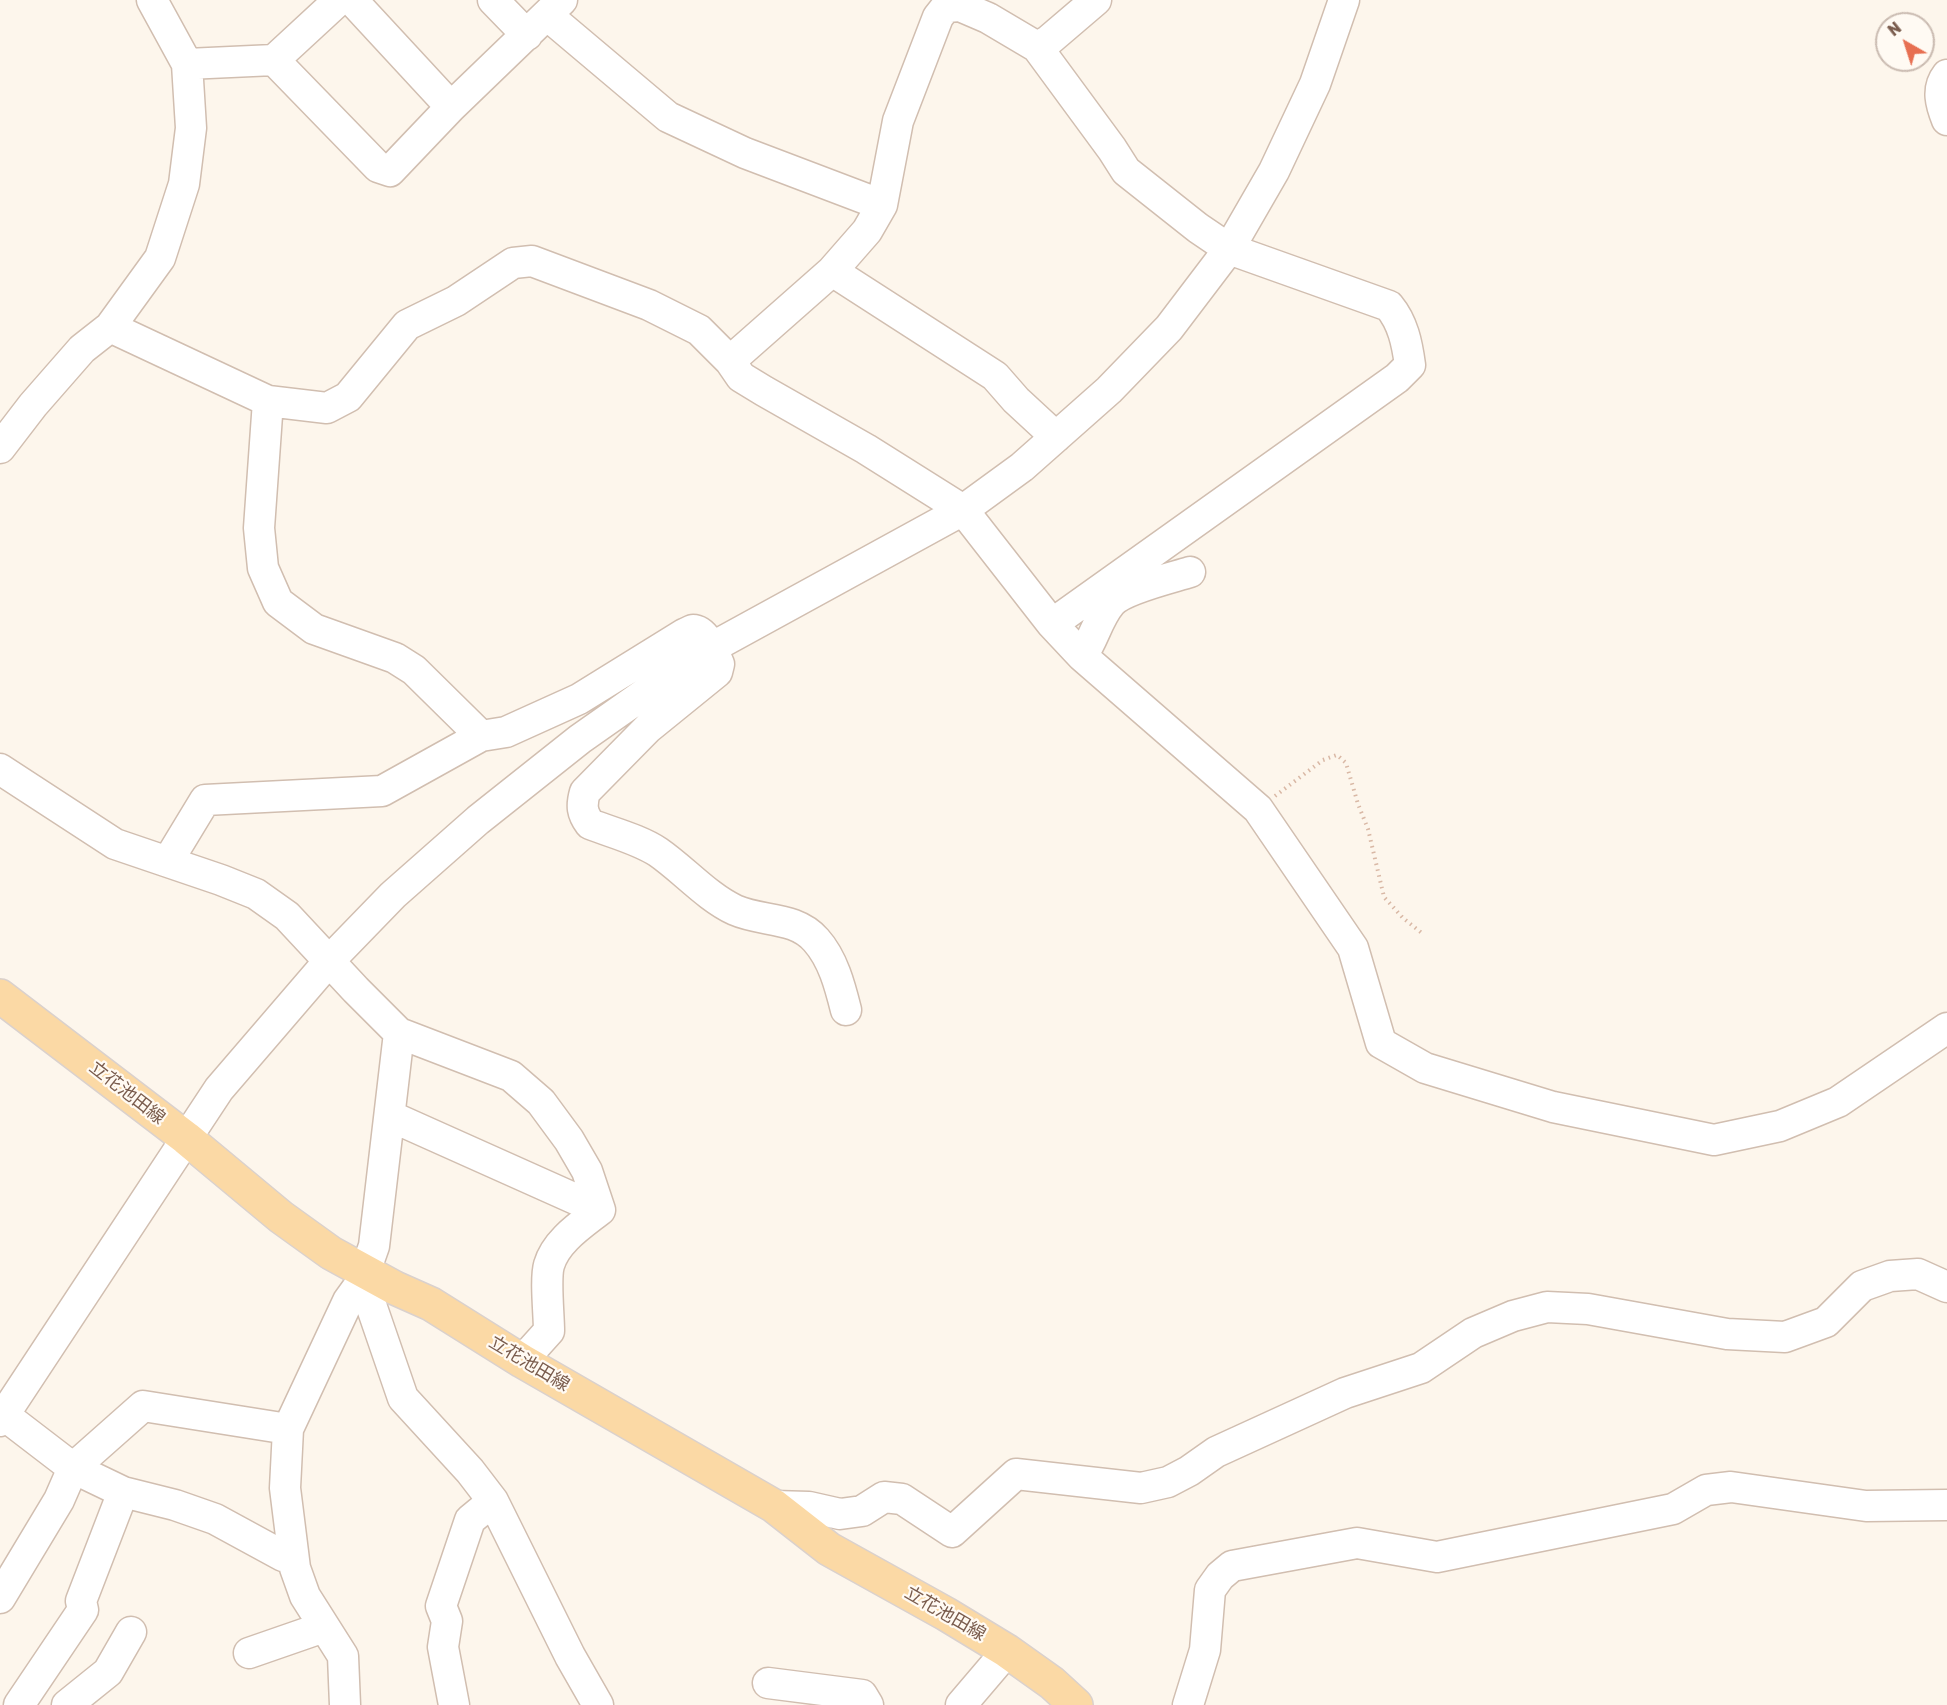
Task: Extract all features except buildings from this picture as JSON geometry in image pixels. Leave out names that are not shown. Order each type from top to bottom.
[{"type":"main road","name":"立花池田線","points":[[0,996],[186,1138],[281,1217],[363,1278],[431,1304],[522,1361],[774,1506],[829,1549],[1007,1651],[1052,1683],[1076,1705]]},
{"type":"street","points":[[0,448],[33,405],[82,349],[110,327],[160,258],[184,184],[191,128],[187,64],[152,0]]},
{"type":"street","points":[[187,64],[274,60],[339,0]]},
{"type":"street","points":[[352,0],[451,107]]},
{"type":"street","points":[[493,0],[545,17],[668,117],[745,153],[882,205]]},
{"type":"street","points":[[1037,47],[1048,41],[1096,0]]},
{"type":"street","points":[[292,1551],[283,1556],[215,1519],[175,1505],[123,1492],[74,1468],[1,1416],[219,1089],[329,961],[393,895],[478,820],[580,739],[711,648],[963,510],[1022,467],[1109,390],[1169,328],[1229,249],[1274,171],[1316,84],[1344,0]]},
{"type":"street","points":[[730,361],[832,271],[867,231],[882,205],[898,121],[938,17],[946,7],[960,6],[1037,47],[1126,171],[1198,228],[1229,249],[1389,306],[1396,314],[1406,338],[1410,365],[1397,378],[1052,624]]},
{"type":"street","points":[[274,60],[378,167],[390,171],[451,107],[545,17]]},
{"type":"street","points":[[1947,75],[1943,80],[1939,98],[1947,120]]},
{"type":"street","points":[[110,327],[268,401],[327,408],[348,397],[407,325],[456,301],[513,263],[532,261],[649,305],[699,330],[730,361],[741,377],[866,449],[963,510],[1052,624],[1082,656],[1258,808],[1353,948],[1381,1043],[1425,1068],[1553,1107],[1714,1140],[1780,1126],[1838,1102],[1947,1028]]},
{"type":"street","points":[[832,271],[995,376],[1016,400],[1056,437]]},
{"type":"street","points":[[268,401],[259,528],[263,568],[278,602],[314,629],[395,658],[414,670],[482,736]]},
{"type":"street","points":[[1082,656],[1112,602],[1121,594],[1190,572]]},
{"type":"street","points":[[168,861],[205,800],[382,790],[482,736],[506,732],[579,699],[693,630],[701,633],[711,648],[719,664],[717,672],[648,728],[585,792],[582,804],[584,816],[590,824],[657,852],[715,897],[736,910],[784,921],[801,928],[816,939],[838,978],[846,1010]]},
{"type":"street","points":[[0,769],[115,844],[256,894],[287,916],[399,1033],[511,1076],[541,1102],[569,1140],[587,1171],[600,1210]]},
{"type":"street","points":[[345,1705],[343,1656],[305,1596],[295,1568],[285,1488],[288,1430],[348,1301],[363,1278],[374,1246],[399,1033]]},
{"type":"street","points":[[390,1116],[600,1210]]},
{"type":"street","points":[[522,1361],[549,1331],[548,1267],[553,1256],[571,1233],[600,1210]]},
{"type":"street","points":[[774,1506],[809,1507],[840,1514],[862,1511],[884,1497],[902,1499],[952,1532],[1016,1474],[1141,1488],[1168,1482],[1189,1471],[1216,1452],[1345,1392],[1421,1368],[1473,1333],[1513,1316],[1547,1307],[1588,1309],[1727,1334],[1785,1337],[1826,1322],[1862,1286],[1890,1276],[1918,1274],[1947,1287]]},
{"type":"street","points":[[363,1278],[403,1398],[470,1470],[493,1501],[570,1656],[598,1705]]},
{"type":"street","points":[[0,1598],[59,1500],[74,1468],[143,1406],[288,1430]]},
{"type":"street","points":[[1188,1705],[1205,1650],[1210,1590],[1220,1576],[1232,1566],[1357,1543],[1437,1557],[1673,1509],[1706,1490],[1731,1487],[1866,1506],[1947,1505]]},
{"type":"street","points":[[19,1705],[83,1610],[81,1602],[123,1492]]},
{"type":"street","points":[[454,1705],[443,1647],[447,1621],[441,1606],[470,1520],[493,1501]]},
{"type":"street","points":[[249,1653],[324,1627]]},
{"type":"street","points":[[68,1705],[108,1672],[131,1632]]},
{"type":"street","points":[[961,1705],[1007,1651]]},
{"type":"street","points":[[768,1683],[862,1695],[868,1705]]},
{"type":"path","points":[[1258,808],[1323,760],[1337,756],[1347,763],[1358,804],[1368,828],[1384,897],[1403,918],[1423,934]]}]
